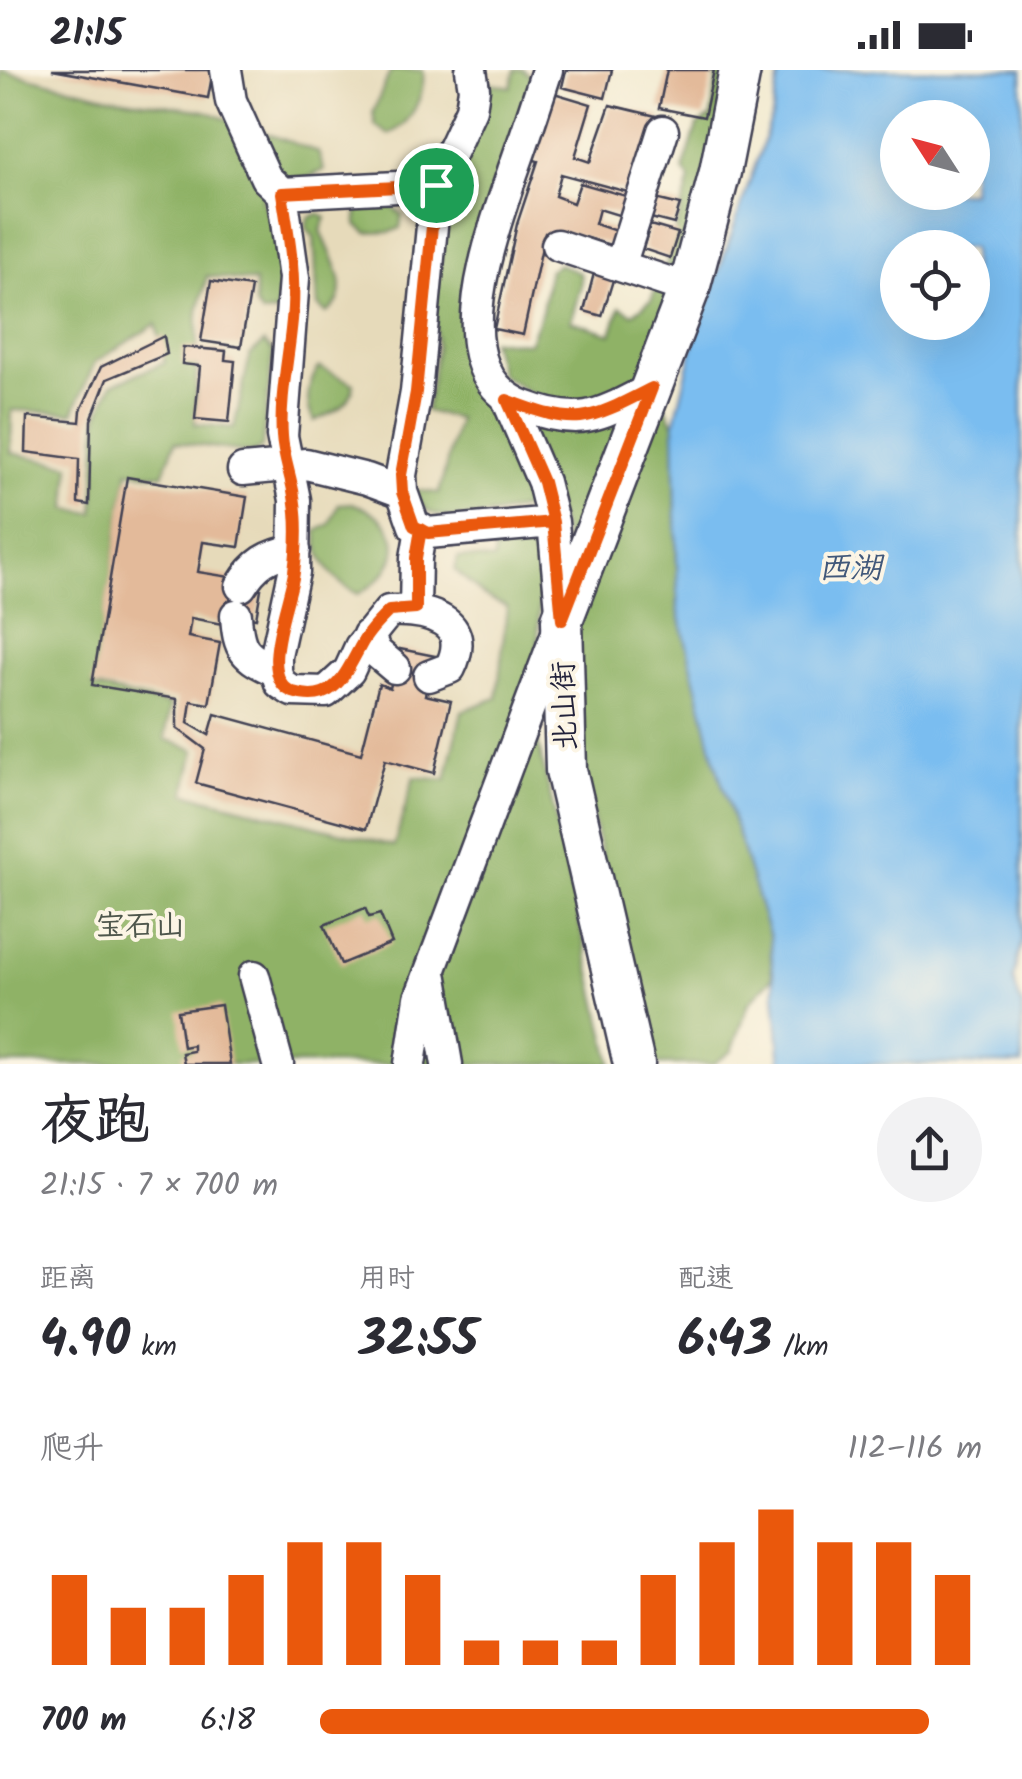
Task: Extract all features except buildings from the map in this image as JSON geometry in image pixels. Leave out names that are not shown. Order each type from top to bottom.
[{"type":"main road","name":"北山街","points":[[634,1064],[566,770],[562,620],[689,289],[720,172],[740,70]]},
{"type":"street","points":[[226,70],[231,101],[250,143],[266,178],[282,193],[294,278],[282,436],[295,500],[295,550],[276,655],[280,684],[292,692],[326,692],[349,671],[368,634],[389,611],[416,609],[437,617],[458,638],[450,668],[429,676]]},
{"type":"street","points":[[471,70],[474,89],[470,109],[436,185],[402,492],[414,526],[428,533],[553,522]]},
{"type":"street","points":[[410,1064],[420,998],[562,620],[553,522],[543,482],[507,400],[493,385],[480,353],[476,315],[486,251],[547,70]]},
{"type":"street","points":[[620,266],[663,131]]},
{"type":"street","points":[[282,193],[436,185]]},
{"type":"street","points":[[557,245],[689,289]]},
{"type":"street","points":[[507,400],[569,419],[603,413],[652,388]]},
{"type":"street","points":[[244,470],[306,464],[402,492]]},
{"type":"street","points":[[416,609],[416,558],[421,529]]},
{"type":"street","points":[[276,672],[250,658],[240,647],[238,600],[260,560],[295,550]]},
{"type":"street","points":[[368,634],[376,652],[395,668]]},
{"type":"street","points":[[431,970],[447,1064]]},
{"type":"street","points":[[254,976],[278,1064]]},
{"type":"shaded area","points":[[6,70],[535,70],[470,354],[500,423],[533,483],[541,539],[497,698],[462,711],[446,781],[414,777],[394,846],[185,793],[165,739],[93,687],[120,517],[67,509],[11,453],[12,410],[73,412],[95,362],[156,323],[261,198],[324,170],[318,152],[205,111],[109,97]]},
{"type":"green space","name":"宝石山","points":[[0,70],[110,97],[205,111],[318,152],[324,170],[261,199],[273,225],[279,254],[277,313],[262,314],[255,305],[255,282],[207,276],[198,312],[195,424],[234,428],[250,355],[264,343],[273,351],[262,447],[253,453],[175,442],[163,475],[128,471],[93,687],[170,705],[165,739],[195,750],[185,793],[394,846],[414,777],[446,780],[462,711],[497,698],[507,607],[484,596],[455,570],[458,557],[494,560],[495,543],[532,534],[541,539],[536,733],[612,1064],[0,1064]],"holes":[[[156,324],[165,363],[112,384],[98,416],[94,513],[67,509],[70,465],[11,453],[12,410],[73,413],[95,362]]]},
{"type":"green space","points":[[391,70],[423,70],[423,79],[410,116],[388,134],[375,125],[373,112]]},
{"type":"green space","points":[[515,70],[523,70],[534,79],[470,354],[500,423],[533,483],[533,505],[495,514],[449,517],[427,510],[414,490],[439,493],[458,419],[426,411],[437,348],[434,303],[450,193],[485,82],[511,87]]},
{"type":"green space","points":[[718,70],[741,70],[644,376],[607,398],[552,407],[500,374],[491,340],[529,343],[542,311],[549,270],[559,264],[580,273],[581,284],[571,321],[611,334],[620,307],[633,314],[651,300],[665,269],[690,179],[683,170],[697,126],[711,117]]},
{"type":"green space","points":[[390,205],[402,215],[400,228],[367,233],[357,225],[357,209]]},
{"type":"green space","points":[[318,214],[326,218],[321,230],[341,285],[335,305],[326,313],[318,306],[314,237],[306,228],[308,218]]},
{"type":"green space","points":[[319,367],[354,384],[345,403],[314,421],[308,393]]},
{"type":"green space","points":[[666,407],[674,425],[678,609],[715,761],[770,937],[772,978],[749,1003],[732,1051],[713,1064],[649,1064],[575,739],[573,613],[651,417]]},
{"type":"green space","points":[[634,411],[570,554],[528,423]]},
{"type":"green space","points":[[352,503],[384,521],[395,545],[386,571],[358,594],[328,569],[317,542],[317,531],[330,524],[339,504]]},
{"type":"water","name":"西湖","points":[[780,70],[1022,70],[1022,940],[1013,979],[1022,1007],[1022,1064],[781,1064],[770,937],[715,761],[678,609],[674,425],[694,342],[772,117]]},
{"type":"route","points":[[436,185],[282,193],[294,278],[282,436],[295,500],[295,550],[276,672],[280,684],[292,692],[326,692],[339,684],[373,628],[389,611],[416,609],[416,558],[421,529],[428,533],[553,522],[562,620],[652,388],[603,413],[569,419],[507,400],[543,482],[553,522],[428,533],[421,529],[414,526],[406,508],[401,475],[416,392],[436,185]]}]
